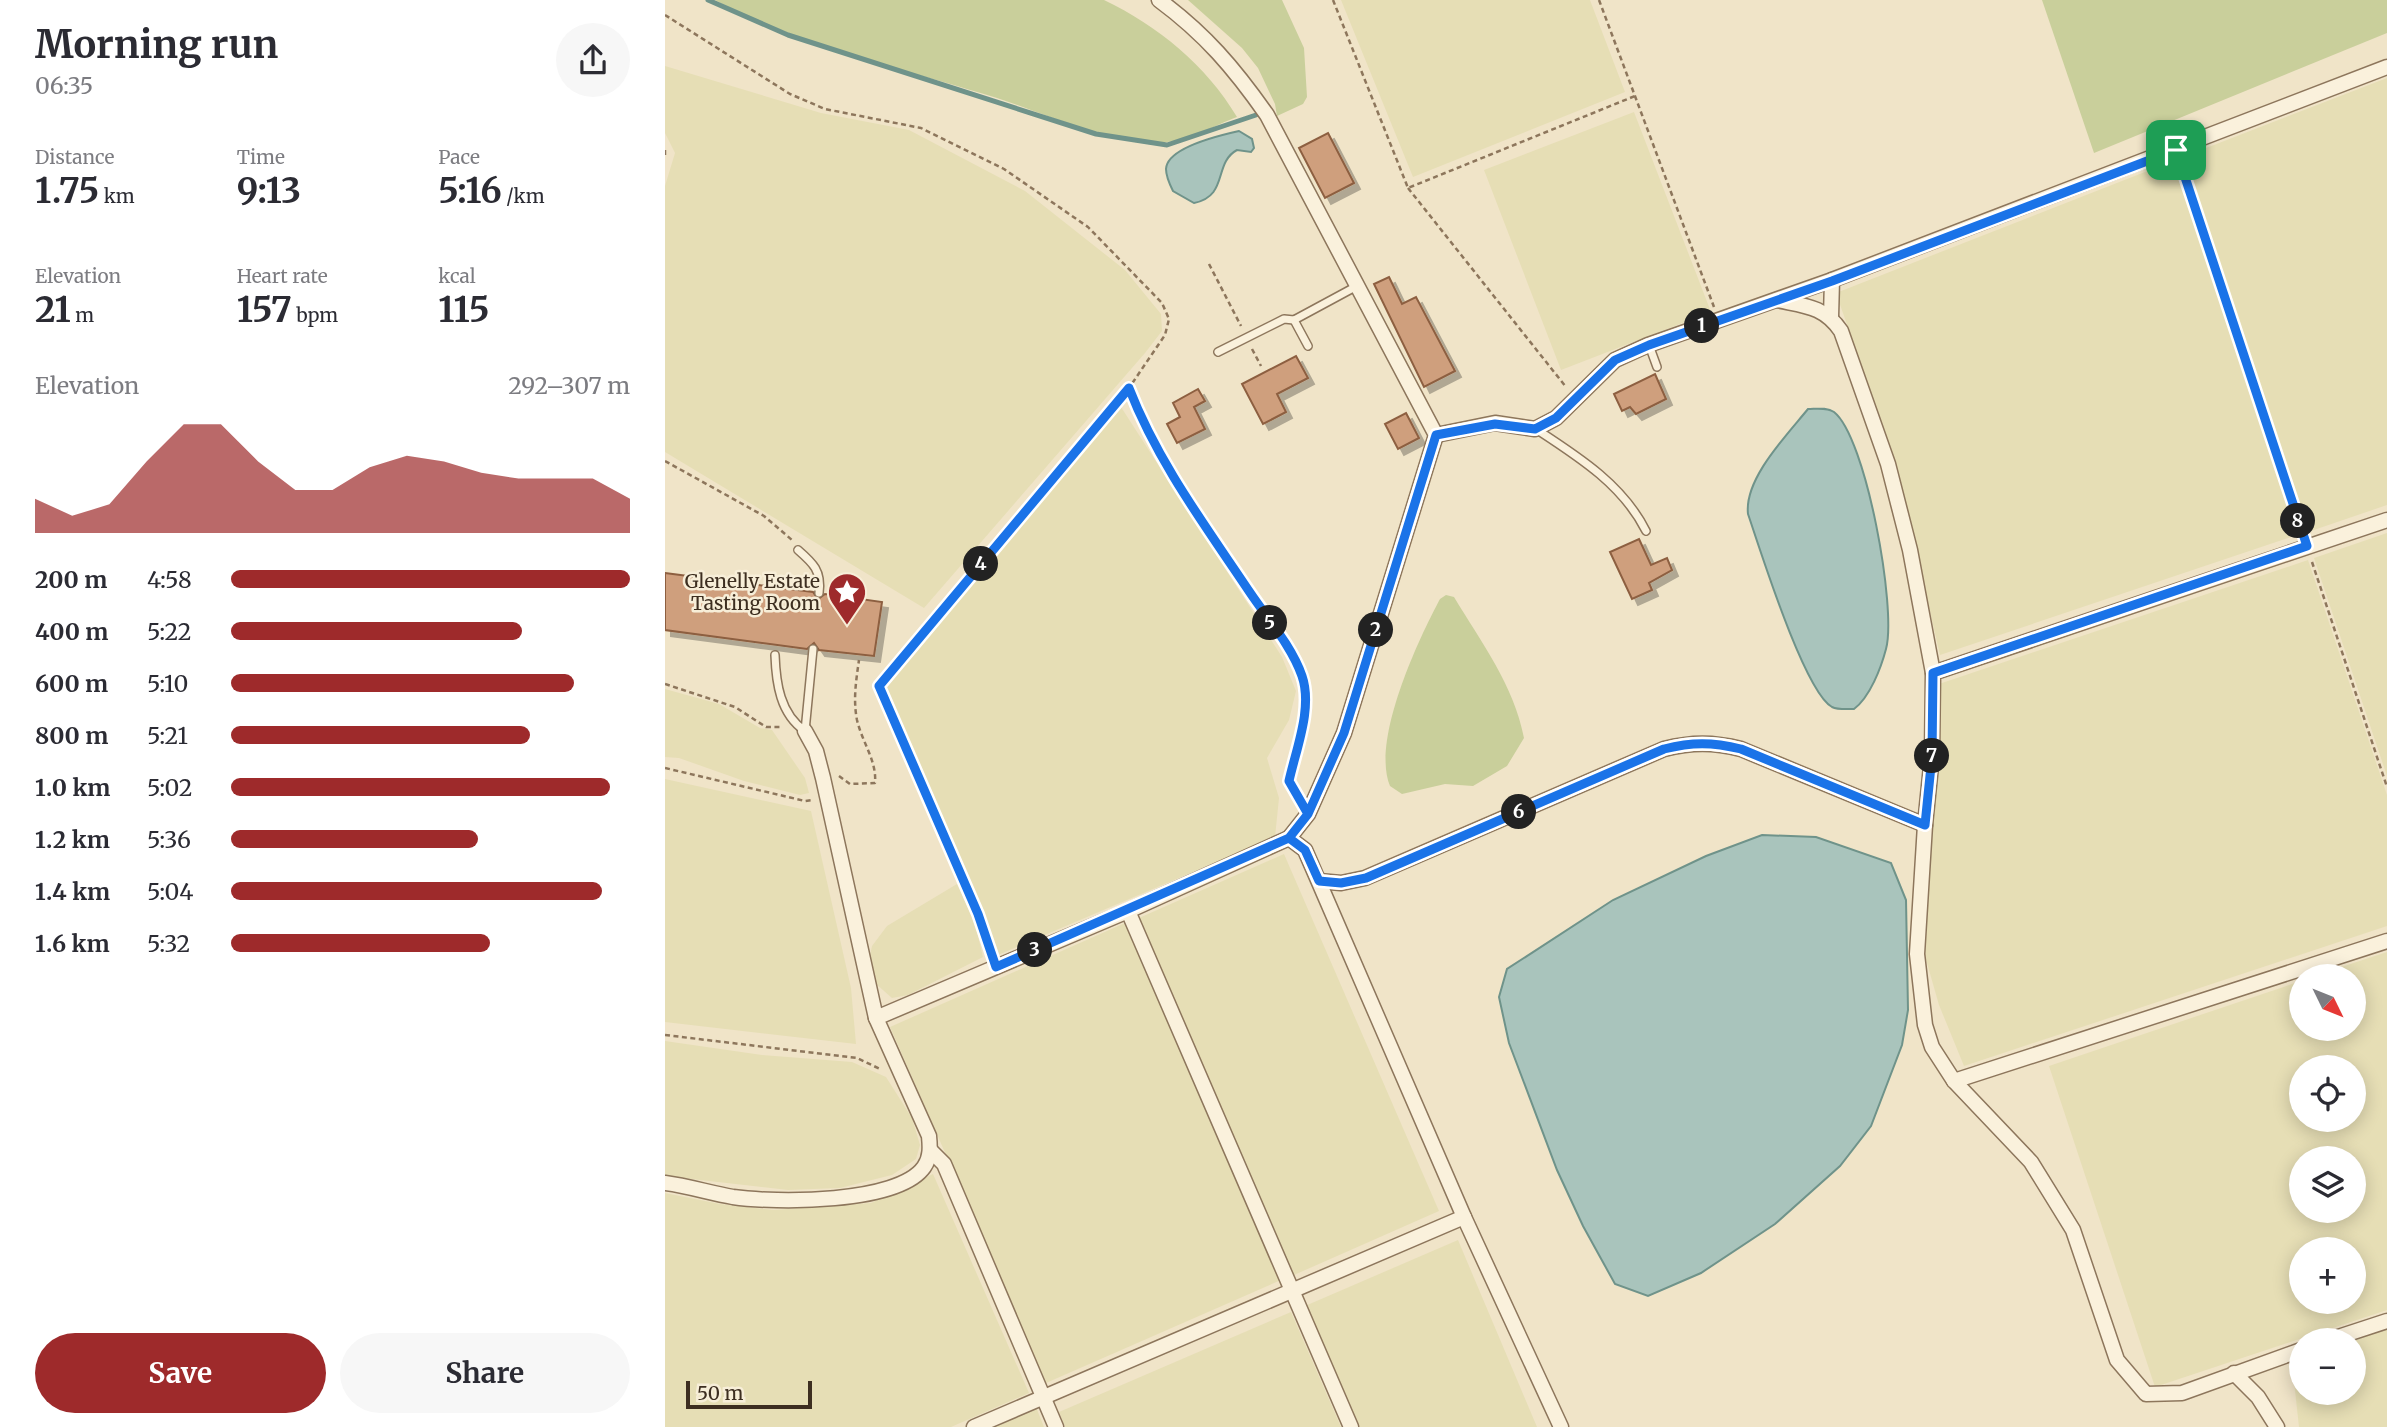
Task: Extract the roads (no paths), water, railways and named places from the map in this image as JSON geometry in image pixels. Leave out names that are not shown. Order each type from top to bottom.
[{"type":"street","points":[[876,1018],[1128,911],[1289,838],[1308,814],[1344,733],[1436,435],[1267,115],[1201,32],[1159,0]]},
{"type":"street","points":[[1436,435],[1495,424],[1535,429],[1556,418],[1615,360],[1649,345],[1832,281],[2387,67]]},
{"type":"street","points":[[1831,317],[1832,281]]},
{"type":"street","points":[[1776,299],[1815,309],[1831,317],[1841,331],[1888,464],[1910,550],[1933,673],[1932,756],[1917,954],[1925,1025],[1932,1047],[1954,1081],[2031,1162],[2073,1230],[2117,1360],[2146,1394],[2182,1393],[2289,1354]]},
{"type":"street","points":[[1933,673],[2387,520]]},
{"type":"street","points":[[665,1183],[732,1197],[771,1200],[851,1195],[893,1187],[915,1176],[925,1166],[930,1151],[929,1136],[876,1018],[816,751],[799,727]]},
{"type":"street","points":[[1319,881],[1341,883],[1366,878],[1664,749],[1691,743],[1712,742],[1741,749],[1925,825]]},
{"type":"street","points":[[1289,838],[1305,850],[1464,1217],[1561,1427]]},
{"type":"street","points":[[1128,911],[1351,1427]]},
{"type":"street","points":[[1954,1081],[2387,942]]},
{"type":"street","points":[[930,1151],[944,1164],[1056,1427]]},
{"type":"street","points":[[974,1427],[1292,1293],[1464,1217]]},
{"type":"street","points":[[2366,1328],[2387,1321]]},
{"type":"street","points":[[2234,1373],[2258,1397],[2277,1427]]},
{"type":"lane","points":[[1218,352],[1283,319],[1294,320],[1357,285]]},
{"type":"lane","points":[[1294,320],[1308,346]]},
{"type":"lane","points":[[1649,345],[1657,367]]},
{"type":"lane","points":[[1535,429],[1612,484],[1636,510],[1646,531]]},
{"type":"lane","points":[[797,550],[816,565],[821,581],[819,593]]},
{"type":"lane","points":[[799,727],[813,649]]},
{"type":"lane","points":[[775,655],[776,681],[783,704],[799,727]]},
{"type":"water","points":[[1239,131],[1252,139],[1254,148],[1251,152],[1237,150],[1230,156],[1212,194],[1194,203],[1173,191],[1166,169],[1175,154],[1196,143]]},
{"type":"water","points":[[1808,409],[1831,410],[1846,428],[1867,487],[1883,563],[1887,599],[1886,649],[1870,690],[1854,709],[1832,707],[1821,696],[1809,675],[1784,618],[1748,514],[1749,501],[1759,473]]},
{"type":"water","points":[[1762,835],[1816,837],[1891,863],[1906,900],[1908,1010],[1902,1045],[1871,1126],[1840,1166],[1775,1224],[1701,1273],[1648,1296],[1615,1284],[1583,1226],[1557,1170],[1509,1043],[1499,997],[1507,969],[1613,900],[1706,856]]},
{"type":"waterway","points":[[708,0],[788,35],[1096,134],[1167,145],[1256,115]]},
{"type":"place","name":"Glenelly Estate Tasting Room","points":[[847,626]]}]
